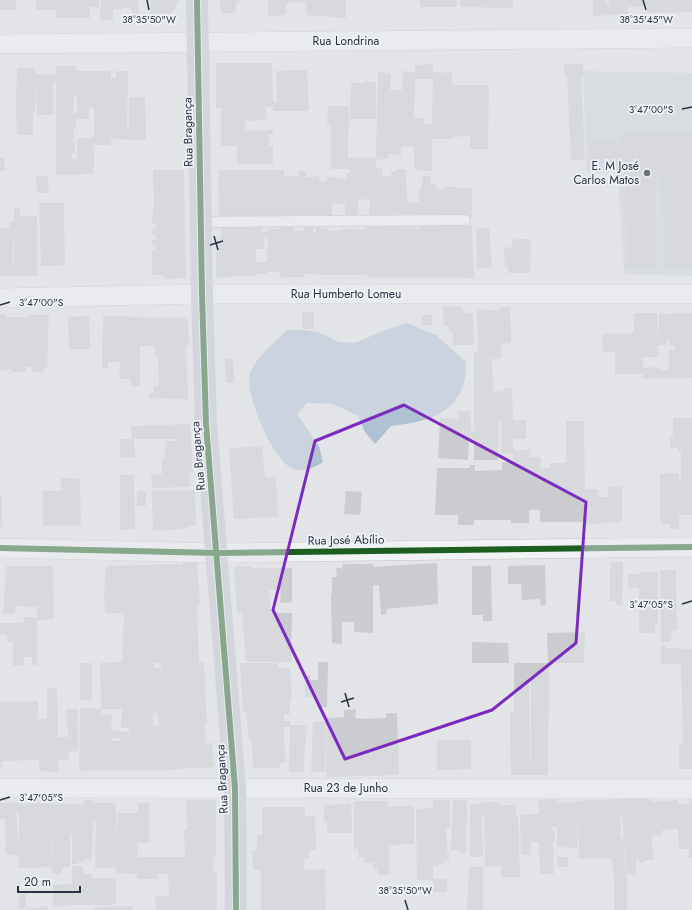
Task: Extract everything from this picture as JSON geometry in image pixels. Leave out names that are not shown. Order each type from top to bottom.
[{"type":"street","name":"Rua Bragança","points":[[197,0],[202,294],[206,424],[218,553],[235,788],[236,910]]},
{"type":"street","name":"Rua Londrina","points":[[0,44],[692,38]]},
{"type":"street","name":"Rua Humberto Lomeu","points":[[0,298],[202,294],[692,294]]},
{"type":"street","name":"Rua José Abílio","points":[[0,548],[218,553],[692,547]]},
{"type":"street","name":"Rua 23 de Junho","points":[[0,788],[692,789]]},
{"type":"lane","points":[[201,222],[465,220]]},
{"type":"highlighted area","points":[[404,405],[586,502],[576,643],[492,710],[345,759],[273,610],[315,441]]},
{"type":"shaded area","name":"E. M José Carlos Matos","points":[[583,71],[692,73],[692,276],[624,274],[618,174],[587,172]]},
{"type":"water","points":[[407,323],[436,335],[466,362],[464,383],[459,395],[452,404],[444,411],[424,420],[391,426],[375,444],[365,432],[358,416],[333,404],[307,403],[297,414],[319,446],[323,462],[304,470],[297,470],[288,466],[280,458],[264,432],[253,402],[249,380],[250,373],[258,359],[287,330],[305,330],[320,333],[339,342],[355,343],[385,330]]},
{"type":"building","points":[[0,0],[16,0],[16,10],[0,10]]},
{"type":"building","points":[[36,0],[99,0],[99,7],[90,7],[90,18],[57,18],[56,10],[36,10]]},
{"type":"building","points":[[101,0],[138,0],[139,17],[133,17],[132,10],[129,10],[128,8],[113,9],[113,20],[100,20]]},
{"type":"building","points":[[151,0],[178,0],[178,2],[174,10],[169,14],[151,15]]},
{"type":"building","points":[[220,0],[239,0],[239,2],[236,2],[236,13],[221,13]]},
{"type":"building","points":[[268,0],[346,0],[346,18],[306,15],[306,2],[286,3],[286,15],[268,16]]},
{"type":"building","points":[[420,0],[457,0],[457,7],[420,7]]},
{"type":"building","points":[[460,0],[513,0],[513,8],[460,7]]},
{"type":"building","points":[[593,0],[605,0],[605,4],[609,4],[609,0],[692,0],[692,12],[647,13],[647,6],[628,7],[628,14],[593,16]]},
{"type":"building","points":[[216,63],[272,63],[273,102],[277,102],[276,71],[307,70],[309,111],[273,111],[273,107],[264,107],[266,109],[266,114],[264,115],[266,115],[267,120],[245,121],[245,131],[273,130],[273,135],[269,134],[269,146],[273,146],[273,164],[237,164],[237,146],[221,146],[221,108],[216,108]]},
{"type":"building","points":[[433,64],[433,72],[452,73],[452,85],[489,85],[488,149],[470,149],[470,136],[452,137],[452,139],[432,139],[432,171],[417,171],[417,168],[414,169],[414,146],[401,147],[401,156],[389,154],[389,158],[376,160],[376,168],[383,169],[382,176],[391,176],[391,172],[395,172],[395,169],[406,169],[407,203],[419,202],[419,191],[421,190],[423,176],[430,176],[431,184],[436,184],[436,189],[443,189],[443,187],[456,187],[457,189],[472,187],[472,218],[457,219],[457,214],[369,215],[370,200],[358,199],[358,215],[345,215],[345,204],[332,204],[332,217],[219,218],[218,170],[284,170],[284,177],[299,176],[299,171],[306,171],[306,178],[319,176],[319,181],[327,181],[327,176],[346,179],[346,173],[350,173],[350,169],[331,169],[331,124],[327,124],[328,106],[349,106],[348,158],[376,157],[378,72],[391,73],[390,90],[402,90],[403,71],[415,72],[415,65]],"holes":[[[415,79],[433,79],[432,124],[424,123],[424,118],[414,118]]]},
{"type":"building","points":[[564,64],[583,64],[583,76],[581,76],[585,160],[571,160],[567,77],[565,77]]},
{"type":"building","points":[[56,66],[76,66],[77,74],[77,71],[111,71],[111,78],[116,78],[116,71],[128,71],[127,127],[129,127],[129,98],[145,97],[146,140],[111,139],[111,145],[94,145],[94,174],[56,175],[56,83],[53,84],[53,115],[37,115],[35,80],[33,135],[17,135],[16,110],[17,68],[35,68],[35,74],[56,75]],"holes":[[[74,95],[77,95],[77,113],[73,113]],[[89,107],[94,108],[94,138],[77,138],[77,159],[71,159],[75,146],[73,128],[75,128],[77,119],[89,119]]]},
{"type":"building","points":[[364,81],[376,82],[376,119],[350,119],[351,84],[364,83]]},
{"type":"building","points":[[692,132],[692,268],[663,268],[662,175],[656,175],[656,268],[626,269],[625,168],[621,168],[621,171],[590,171],[589,142],[620,142],[620,133]]},
{"type":"building","points":[[4,157],[5,171],[0,171],[0,158]]},
{"type":"building","points":[[153,170],[184,170],[186,278],[164,279],[164,275],[152,275],[152,250],[155,250],[155,244],[152,245],[152,240],[156,240],[155,234],[152,234],[152,229],[156,229],[155,223],[152,223],[154,208]]},
{"type":"building","points":[[36,176],[48,176],[49,193],[37,193]]},
{"type":"building","points":[[39,203],[64,203],[65,265],[41,266]]},
{"type":"building","points":[[14,208],[20,209],[20,216],[37,216],[37,276],[0,276],[0,228],[10,227],[9,223],[14,222]],"holes":[[[13,241],[14,265],[13,265]]]},
{"type":"building","points":[[261,224],[261,232],[268,231],[268,229],[280,229],[280,225],[294,225],[294,231],[304,231],[304,225],[313,225],[313,232],[316,232],[316,224],[322,225],[322,228],[328,228],[329,231],[342,231],[341,229],[366,229],[366,227],[378,227],[378,225],[407,225],[407,227],[412,227],[415,225],[415,229],[419,229],[419,225],[472,225],[474,278],[367,277],[367,275],[316,274],[304,274],[304,277],[280,277],[281,272],[267,272],[267,274],[256,274],[256,276],[216,277],[217,239],[221,239],[221,225]],"holes":[[[263,237],[268,237],[267,262],[256,262],[256,249],[264,249]]]},
{"type":"building","points":[[489,228],[492,267],[477,268],[476,229]]},
{"type":"building","points":[[516,239],[531,239],[530,273],[508,273],[508,266],[505,266],[504,247],[512,248],[512,241]]},
{"type":"building","points":[[460,306],[460,308],[463,308],[463,314],[473,313],[474,345],[453,345],[453,332],[449,332],[449,326],[444,326],[443,307]]},
{"type":"building","points":[[500,307],[510,307],[511,343],[501,344],[501,359],[492,359],[493,392],[505,391],[505,388],[512,388],[513,420],[526,420],[526,439],[513,438],[513,448],[517,451],[530,449],[530,457],[541,457],[539,500],[541,468],[550,468],[550,463],[566,463],[566,421],[584,421],[585,489],[598,489],[598,497],[608,497],[608,487],[622,486],[622,522],[586,524],[586,522],[540,522],[540,510],[529,510],[529,523],[511,523],[511,520],[474,520],[474,525],[458,525],[458,515],[435,515],[437,468],[470,468],[470,465],[475,465],[475,471],[502,470],[502,462],[513,463],[513,454],[501,453],[502,420],[499,420],[498,460],[474,460],[474,440],[469,440],[468,460],[438,458],[440,418],[458,419],[458,410],[470,411],[471,431],[474,431],[474,352],[478,351],[477,309],[500,311]]},
{"type":"building","points":[[302,312],[314,312],[314,329],[302,329]]},
{"type":"building","points":[[634,313],[657,313],[658,357],[643,357],[643,368],[658,367],[658,370],[669,370],[669,350],[675,350],[674,345],[669,345],[669,339],[667,339],[667,345],[658,345],[659,314],[692,313],[692,378],[643,379],[643,374],[615,374],[615,352],[603,352],[602,334],[634,333]]},
{"type":"building","points":[[0,314],[6,314],[5,317],[49,315],[47,367],[44,367],[44,372],[32,372],[32,367],[26,367],[26,372],[11,372],[11,369],[0,371]]},
{"type":"building","points":[[422,315],[432,315],[432,325],[422,325]]},
{"type":"building","points":[[89,316],[90,349],[69,349],[68,317]]},
{"type":"building","points":[[103,316],[185,318],[188,320],[189,345],[186,346],[188,399],[150,398],[149,393],[154,393],[154,386],[159,386],[158,356],[155,356],[154,346],[140,346],[140,386],[130,386],[131,379],[119,379],[120,362],[108,362],[108,368],[102,369]]},
{"type":"building","points":[[233,358],[234,382],[226,383],[225,359]]},
{"type":"building","points":[[673,418],[692,418],[692,515],[679,515],[679,529],[670,529],[670,524],[662,524],[662,521],[660,521],[660,474],[678,473],[679,482],[681,482],[681,452],[678,452],[678,448],[670,448],[670,438],[673,437]]},
{"type":"building","points":[[190,424],[193,473],[189,473],[190,487],[152,488],[151,475],[162,474],[162,458],[165,459],[165,441],[179,441],[179,439],[134,439],[135,458],[120,457],[120,439],[132,439],[131,426]]},
{"type":"building","points":[[262,446],[265,477],[276,477],[278,517],[234,519],[229,448]]},
{"type":"building","points":[[120,475],[134,475],[135,529],[120,530]]},
{"type":"building","points":[[61,478],[80,479],[81,525],[43,526],[43,491],[61,491]]},
{"type":"building","points":[[195,490],[196,525],[181,529],[153,531],[152,491]]},
{"type":"building","points":[[137,491],[146,491],[146,506],[137,506]]},
{"type":"building","points":[[346,491],[362,492],[360,515],[344,514]]},
{"type":"building","points":[[0,496],[2,496],[2,527],[0,527]]},
{"type":"building","points":[[182,562],[197,562],[200,605],[197,605],[199,663],[204,662],[207,723],[204,723],[206,743],[212,743],[214,767],[177,770],[79,771],[80,708],[101,709],[100,663],[122,662],[124,613],[105,613],[104,596],[106,566],[182,565]],"holes":[[[154,663],[161,663],[161,668],[154,668]],[[101,709],[122,709],[121,728],[129,727],[129,732],[112,730],[111,732],[112,715],[101,715]],[[153,713],[157,713],[159,726],[154,726]],[[112,738],[121,738],[121,741],[111,741]]]},
{"type":"building","points":[[610,562],[623,562],[622,605],[616,605],[616,601],[610,601]]},
{"type":"building","points":[[437,563],[438,604],[386,609],[387,614],[381,615],[379,585],[373,586],[373,633],[354,632],[354,622],[342,622],[342,644],[332,643],[331,594],[332,577],[337,577],[336,568],[342,568],[343,564],[373,564],[374,567]]},
{"type":"building","points":[[545,565],[546,605],[541,605],[540,599],[522,600],[521,584],[508,584],[508,566]]},
{"type":"building","points":[[6,566],[53,566],[54,619],[37,620],[37,665],[32,665],[32,657],[24,657],[24,665],[13,666],[13,642],[7,642],[7,635],[0,635],[0,623],[23,623],[24,617],[37,617],[37,607],[15,606],[15,613],[3,615]]},
{"type":"building","points":[[234,566],[251,566],[252,568],[292,568],[292,602],[280,603],[281,590],[269,590],[271,613],[292,613],[291,662],[246,662],[242,613],[237,613]]},
{"type":"building","points":[[472,566],[491,566],[492,621],[483,621],[483,615],[472,615]]},
{"type":"building","points":[[660,570],[676,570],[677,631],[672,631],[670,642],[661,642]]},
{"type":"building","points":[[640,572],[658,572],[658,624],[655,624],[655,633],[639,633],[639,588],[628,588],[628,574],[640,574]]},
{"type":"building","points":[[585,632],[584,663],[548,663],[547,633]]},
{"type":"building","points":[[472,642],[508,643],[509,663],[472,663]]},
{"type":"building","points":[[661,645],[666,645],[666,648],[692,649],[692,769],[679,769],[679,745],[683,745],[681,664],[661,664]]},
{"type":"building","points":[[318,662],[328,662],[327,707],[317,707],[317,697],[305,697],[305,676],[310,676],[310,680],[318,680]]},
{"type":"building","points":[[80,663],[92,663],[92,700],[80,700]]},
{"type":"building","points":[[240,663],[278,663],[278,669],[290,668],[292,700],[290,699],[290,714],[284,714],[284,721],[290,721],[290,725],[307,725],[303,772],[289,772],[290,727],[284,727],[285,763],[279,763],[280,768],[253,768],[252,741],[249,741],[246,711],[243,711]]},
{"type":"building","points":[[514,663],[549,663],[548,775],[511,775],[510,712],[514,712]],"holes":[[[529,677],[531,677],[531,758],[530,759]]]},
{"type":"building","points":[[47,688],[57,688],[58,737],[68,737],[66,709],[78,709],[78,751],[68,752],[69,759],[58,760],[59,772],[39,771],[39,760],[2,761],[2,768],[0,768],[0,702],[38,701],[38,719],[47,719]]},
{"type":"building","points":[[356,709],[355,718],[362,719],[386,718],[386,713],[397,713],[399,775],[326,777],[327,718],[344,717],[344,710]]},
{"type":"building","points":[[313,722],[326,722],[325,772],[311,772]]},
{"type":"building","points":[[437,740],[471,740],[471,769],[437,770]]},
{"type":"building","points":[[650,798],[651,802],[678,800],[678,804],[689,804],[690,816],[690,798],[692,798],[692,858],[689,858],[689,849],[679,849],[678,829],[662,830],[663,835],[652,836],[653,860],[645,860],[645,863],[640,863],[639,860],[636,860],[636,875],[627,875],[625,850],[623,851],[627,878],[627,910],[614,910],[614,874],[611,858],[579,859],[578,817],[577,848],[557,847],[557,827],[552,827],[555,838],[555,841],[553,841],[554,874],[540,874],[539,842],[531,842],[531,855],[521,854],[520,815],[539,814],[538,800],[556,799],[556,803]],"holes":[[[622,816],[624,838],[621,839],[620,817]]]},
{"type":"building","points":[[84,800],[93,800],[93,803],[116,803],[116,838],[118,813],[138,813],[138,803],[149,803],[149,843],[138,843],[137,857],[185,857],[184,830],[187,830],[186,800],[216,800],[216,857],[213,857],[213,873],[217,873],[217,910],[156,910],[155,897],[169,896],[168,874],[158,874],[158,879],[137,879],[137,874],[116,873],[116,868],[95,868],[96,821],[93,821],[92,860],[83,860],[83,862],[78,862],[78,864],[72,864],[72,834],[70,834],[70,867],[62,867],[62,874],[52,874],[52,867],[19,868],[19,855],[6,854],[5,819],[0,819],[0,803],[84,804]],"holes":[[[16,812],[19,813],[19,840],[18,840]],[[51,838],[52,838],[52,867]]]},
{"type":"building","points":[[433,800],[450,800],[450,827],[446,827],[447,852],[449,852],[449,860],[445,860],[445,863],[439,864],[439,866],[433,866],[433,879],[447,879],[447,892],[433,892],[433,880],[417,880],[416,809],[433,808]]},
{"type":"building","points":[[453,800],[467,801],[466,853],[459,853],[459,850],[451,850]]},
{"type":"building","points":[[354,801],[388,801],[388,806],[414,806],[414,844],[389,845],[389,875],[378,875],[377,869],[373,869],[373,863],[364,863],[364,858],[358,858],[358,849],[354,849]]},
{"type":"building","points":[[481,802],[500,802],[500,805],[516,805],[516,815],[518,815],[520,877],[501,877],[501,865],[485,867],[484,815],[482,815],[483,857],[470,857],[470,804],[481,804]]},
{"type":"building","points":[[351,804],[352,833],[327,833],[327,822],[324,822],[324,805]]},
{"type":"building","points":[[262,807],[305,807],[305,816],[315,816],[316,850],[310,850],[309,859],[304,859],[304,870],[325,869],[326,910],[261,910],[261,870],[253,870],[252,851],[257,850],[257,835],[262,835]]},
{"type":"building","points":[[557,857],[568,857],[568,867],[558,867]]},
{"type":"building","points":[[72,866],[83,866],[83,874],[92,874],[92,878],[116,878],[116,905],[72,905],[53,907],[53,885],[72,884]]},
{"type":"building","points":[[469,867],[483,867],[483,910],[467,910]]},
{"type":"building","points":[[19,894],[26,894],[26,909],[19,909]]},
{"type":"building","points":[[48,907],[48,910],[27,910],[27,908]]},
{"type":"building","points":[[94,907],[133,907],[133,910],[94,910]]},
{"type":"cycle path","points":[[197,0],[202,294],[206,424],[235,788],[236,910]]},
{"type":"cycle path","points":[[0,548],[218,553],[692,547]]},
{"type":"place","name":"E. M José Carlos Matos","points":[[647,173]]}]
